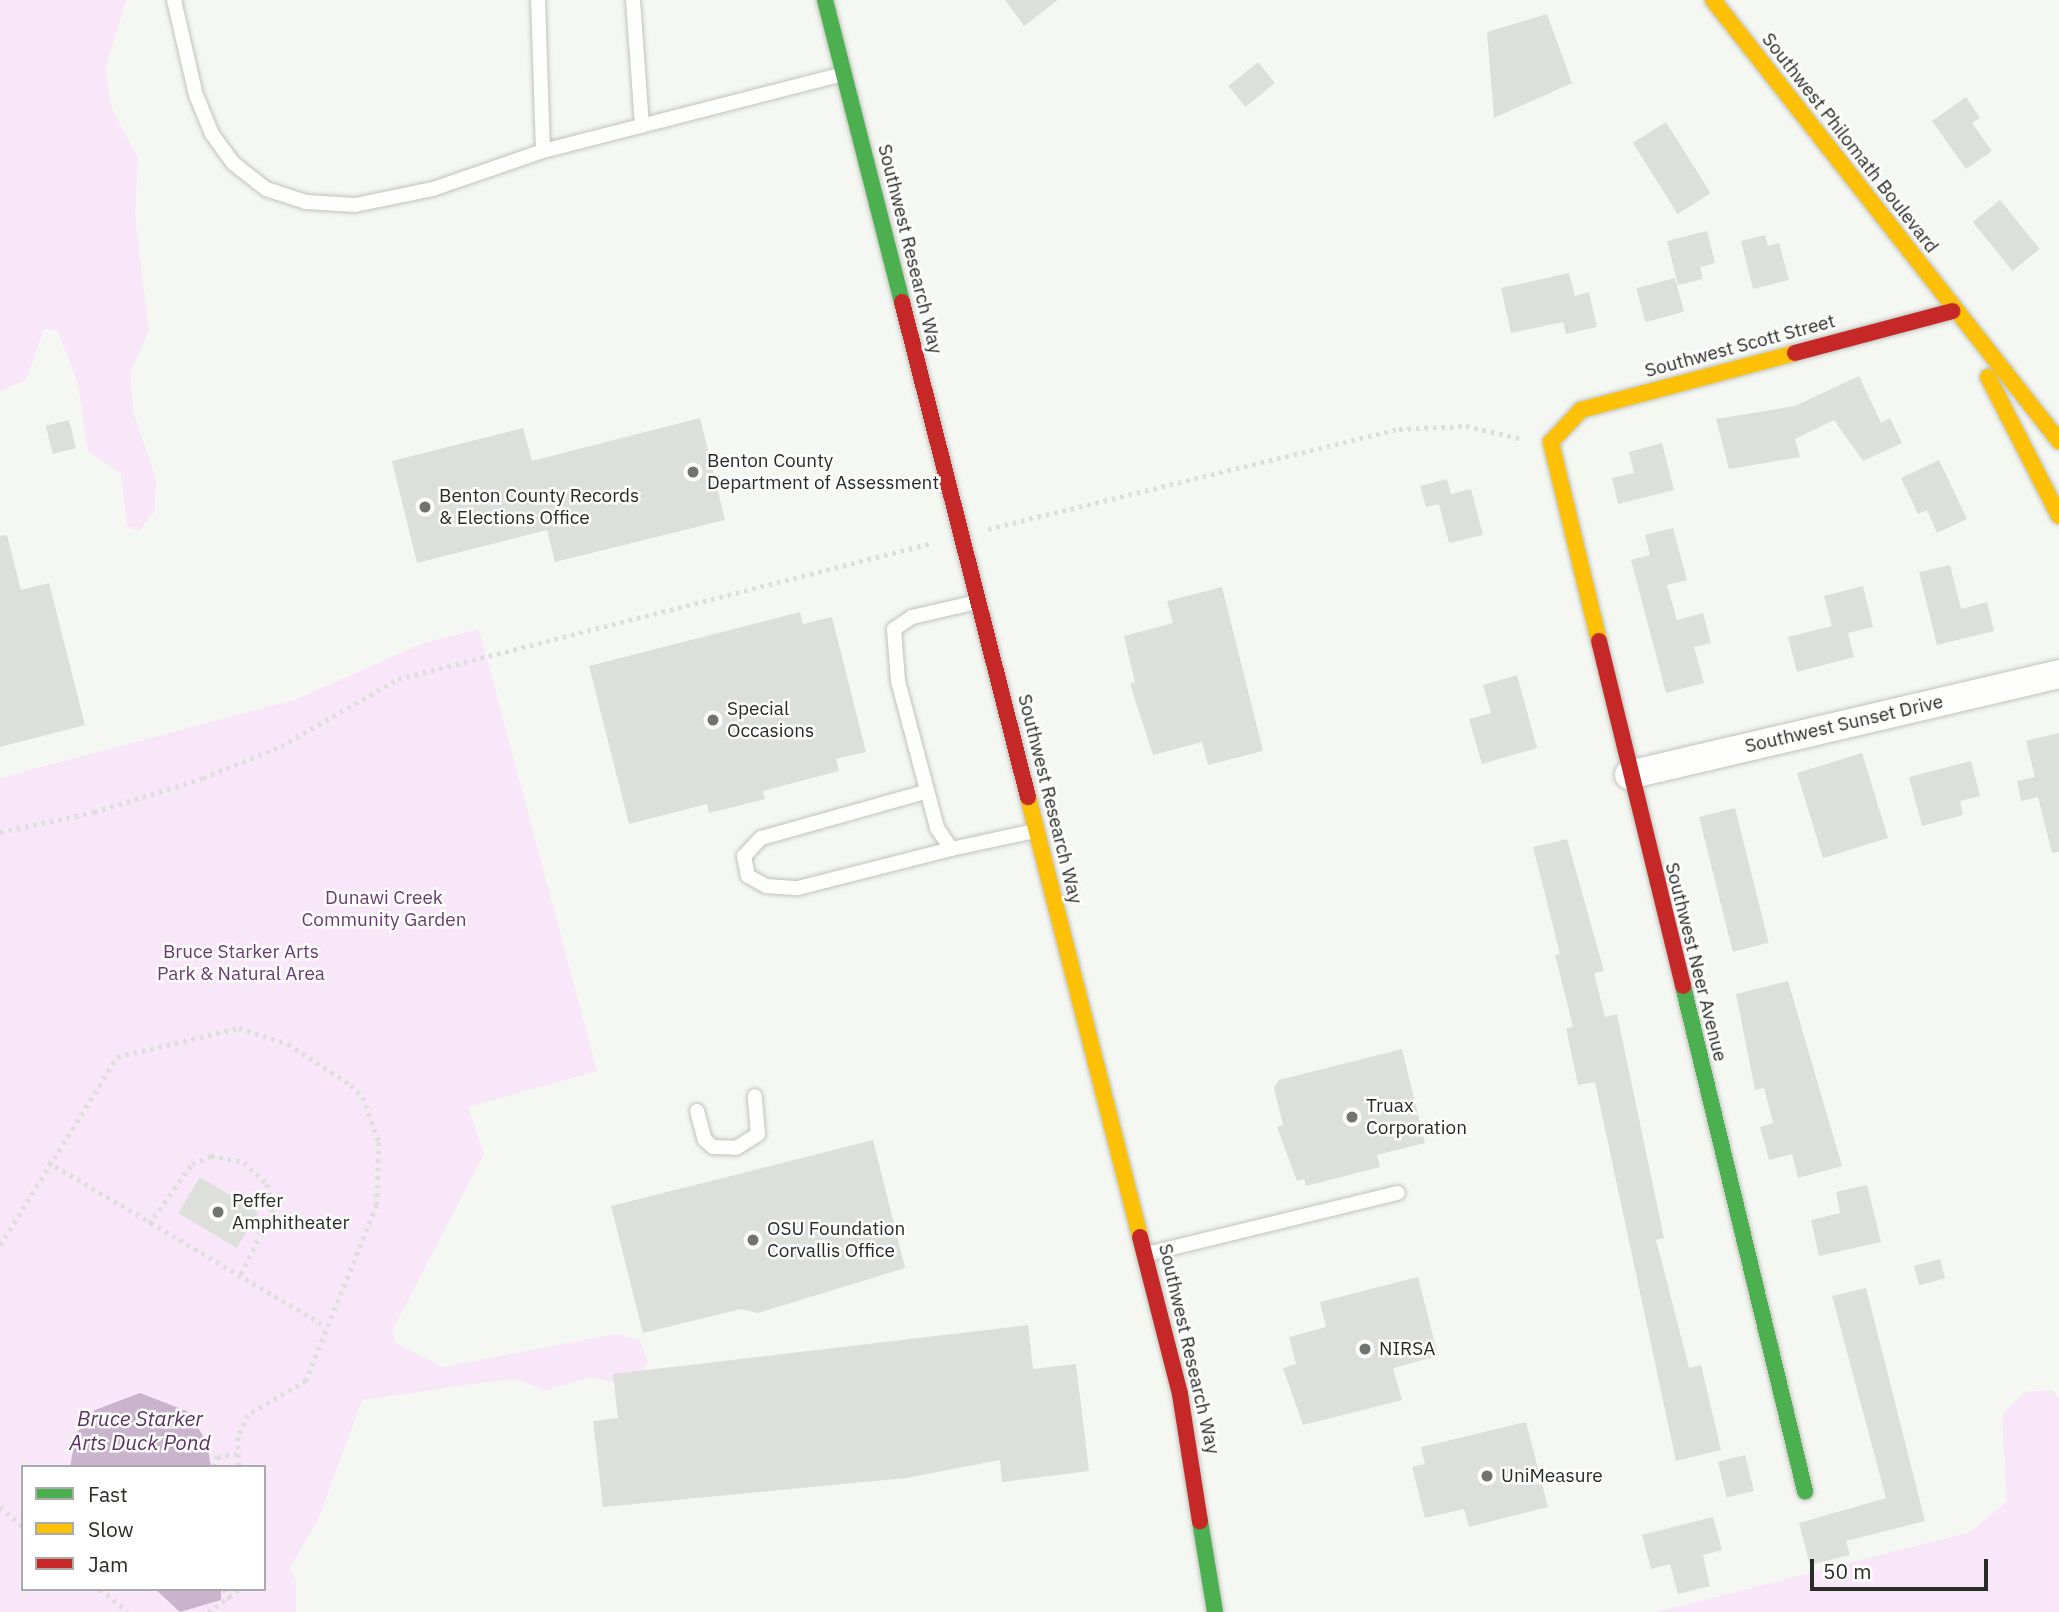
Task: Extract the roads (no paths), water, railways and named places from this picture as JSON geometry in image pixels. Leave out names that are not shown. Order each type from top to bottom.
[{"type":"main road","name":"Southwest Research Way","points":[[825,0],[1145,1255],[1197,1473],[1215,1612]]},
{"type":"main road","name":"Southwest Philomath Boulevard","points":[[1713,0],[1953,311],[2059,441]]},
{"type":"main road","name":"Southwest Philomath Boulevard","points":[[1953,311],[2059,516]]},
{"type":"main road","name":"Southwest Scott Street","points":[[1551,442],[1581,410],[1953,311]]},
{"type":"main road","name":"Southwest Neer Avenue","points":[[1551,442],[1629,775],[1805,1491]]},
{"type":"street","name":"Southwest Sunset Drive","points":[[1629,775],[2059,674]]},
{"type":"lane","points":[[174,0],[196,95],[212,134],[233,163],[266,189],[306,202],[355,205],[433,189],[543,151],[844,73]]},
{"type":"lane","points":[[538,0],[543,151]]},
{"type":"lane","points":[[634,0],[642,126]]},
{"type":"lane","points":[[951,849],[925,792],[891,651],[894,629],[912,617],[978,601]]},
{"type":"lane","points":[[925,792],[761,838],[744,856],[748,876],[766,886],[798,888],[951,849],[1036,831]]},
{"type":"lane","points":[[697,1111],[705,1140],[713,1147],[736,1148],[758,1134],[755,1096]]},
{"type":"lane","points":[[1145,1255],[1398,1193]]},
{"type":"water","name":"Bruce Starker Arts Duck Pond","points":[[140,1393],[189,1412],[207,1443],[211,1465],[70,1465],[76,1434],[95,1410]]},
{"type":"water","points":[[157,1591],[221,1591],[221,1600],[180,1612]]},
{"type":"place","name":"Benton County Department of Assessment","points":[[693,472]]},
{"type":"place","name":"Benton County Records & Elections Office","points":[[425,507]]},
{"type":"place","name":"Special Occasions","points":[[713,720]]},
{"type":"place","name":"Truax Corporation","points":[[1352,1117]]},
{"type":"place","name":"Peffer Amphitheater","points":[[218,1212]]},
{"type":"place","name":"OSU Foundation Corvallis Office","points":[[753,1240]]},
{"type":"place","name":"NIRSA","points":[[1365,1349]]},
{"type":"place","name":"UniMeasure","points":[[1487,1476]]},
{"type":"park label","name":"Dunawi Creek Community Garden","points":[[384,909]]},
{"type":"park label","name":"Bruce Starker Arts Park & Natural Area","points":[[241,963]]}]
